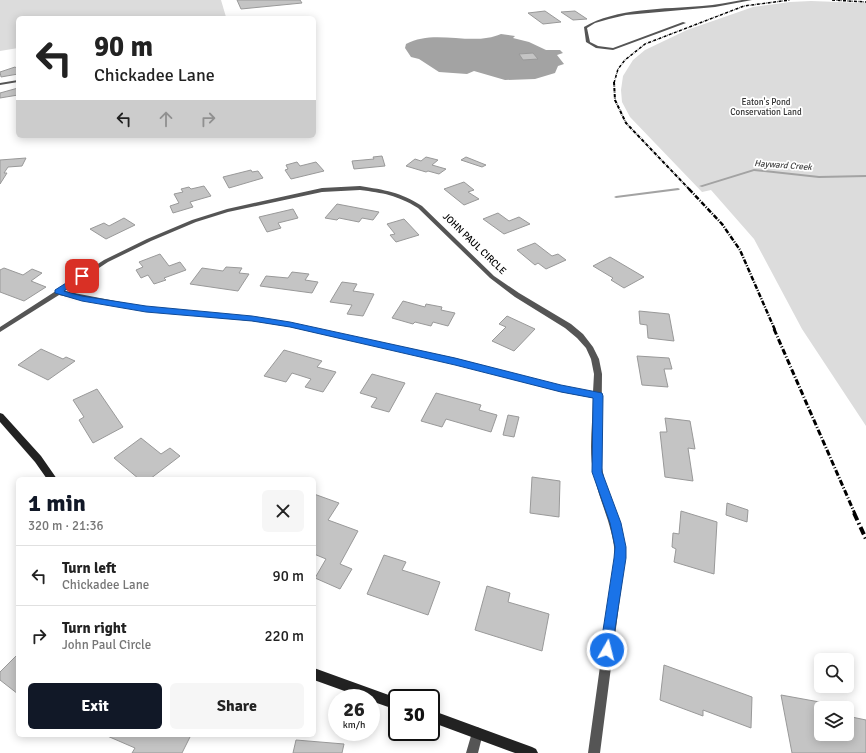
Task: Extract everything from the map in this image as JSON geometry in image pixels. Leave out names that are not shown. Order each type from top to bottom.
[{"type":"main road","points":[[0,416],[38,459],[51,477]]},
{"type":"main road","points":[[316,675],[388,701]]},
{"type":"main road","points":[[440,719],[532,753]]},
{"type":"street","points":[[0,84],[16,81]]},
{"type":"street","name":"JOHN PAUL CIRCLE","points":[[0,330],[106,261],[133,247],[204,217],[322,190],[360,188],[384,191],[404,197],[415,203],[431,216],[478,265],[499,283],[562,322],[580,336],[596,359],[598,374],[597,472],[615,523],[620,547],[594,753]]},
{"type":"street","points":[[57,292],[82,298],[153,310],[252,319],[290,325],[455,361],[561,389],[598,396]]},
{"type":"street","points":[[472,753],[477,733]]},
{"type":"lane","points":[[684,23],[613,49],[605,49],[588,42],[585,28],[597,21],[643,12],[714,6],[751,0]]},
{"type":"green space","points":[[0,0],[221,0],[226,16],[16,16],[16,48],[0,51]]},
{"type":"green space","name":"Eaton's Pond Conservation Land","points":[[811,1],[866,3],[866,426],[802,329],[754,239],[711,190],[702,192],[630,117],[622,102],[621,90],[623,76],[633,60],[645,50],[687,30],[753,7]]},
{"type":"shaded area","points":[[501,34],[515,36],[513,38],[529,42],[546,50],[560,50],[563,53],[557,55],[564,64],[558,66],[555,73],[535,79],[505,80],[474,71],[467,74],[439,72],[419,59],[411,57],[405,48],[406,44],[429,38],[441,37],[478,39],[490,38]]},
{"type":"building","points":[[237,0],[300,0],[302,3],[241,9]]},
{"type":"building","points":[[545,11],[561,22],[543,24],[528,13]]},
{"type":"building","points":[[575,11],[587,19],[573,20],[561,12]]},
{"type":"building","points":[[533,53],[538,59],[523,60],[519,54]]},
{"type":"building","points":[[16,68],[16,74],[1,77],[0,72]]},
{"type":"building","points":[[16,89],[16,95],[0,98],[0,93]]},
{"type":"building","points":[[382,156],[385,166],[354,169],[352,161],[374,159],[373,157]]},
{"type":"building","points":[[426,157],[438,160],[432,165],[446,169],[439,174],[406,166],[415,159],[421,161]]},
{"type":"building","points":[[466,157],[486,165],[482,167],[461,160]]},
{"type":"building","points":[[26,158],[22,166],[8,167],[4,173],[7,173],[0,184],[0,160]]},
{"type":"building","points":[[297,162],[300,166],[316,162],[324,171],[291,179],[285,170],[288,169],[286,165]]},
{"type":"building","points":[[251,170],[252,172],[258,171],[263,178],[229,188],[223,177]]},
{"type":"building","points":[[464,182],[474,190],[468,192],[479,199],[464,205],[444,189]]},
{"type":"building","points":[[204,186],[211,196],[190,202],[193,207],[173,213],[170,206],[179,203],[174,194],[183,192],[181,189],[189,187],[191,189]]},
{"type":"building","points":[[337,204],[379,212],[373,220],[362,218],[359,222],[339,218],[337,220],[325,218]]},
{"type":"building","points":[[293,209],[298,218],[278,223],[281,228],[267,232],[259,217]]},
{"type":"building","points":[[498,213],[509,221],[519,217],[530,224],[504,234],[483,219]]},
{"type":"building","points":[[124,218],[135,225],[106,239],[90,229],[104,223],[109,226]]},
{"type":"building","points":[[404,219],[419,235],[396,242],[390,235],[395,234],[387,224]]},
{"type":"building","points":[[535,243],[552,256],[558,254],[566,260],[546,269],[538,263],[535,265],[517,250]]},
{"type":"building","points":[[160,254],[169,266],[180,262],[186,270],[164,278],[166,280],[154,284],[148,275],[141,278],[136,270],[143,267],[139,262]]},
{"type":"building","points":[[610,257],[644,277],[624,288],[611,280],[613,278],[593,266]]},
{"type":"building","points":[[226,267],[242,268],[239,273],[249,274],[238,291],[190,284],[202,268],[223,271]]},
{"type":"building","points":[[4,268],[23,275],[32,269],[42,273],[31,281],[46,287],[24,301],[0,292],[0,270]]},
{"type":"building","points":[[292,272],[309,274],[305,280],[318,282],[312,293],[260,286],[266,276],[288,278]]},
{"type":"building","points":[[342,282],[357,284],[353,291],[374,294],[363,316],[347,314],[352,305],[330,302]]},
{"type":"building","points":[[403,301],[425,307],[426,304],[442,307],[441,310],[455,313],[448,326],[433,322],[431,326],[415,322],[413,324],[392,318]]},
{"type":"building","points":[[639,311],[669,314],[674,341],[648,338],[647,325],[640,324]]},
{"type":"building","points":[[507,316],[535,329],[514,351],[492,341],[506,327],[499,324]]},
{"type":"building","points":[[41,349],[63,359],[66,357],[75,361],[48,380],[18,365]]},
{"type":"building","points":[[284,350],[322,361],[317,367],[336,372],[323,392],[305,387],[311,379],[292,373],[286,382],[264,376]]},
{"type":"building","points":[[637,356],[669,358],[672,369],[664,369],[668,387],[642,385]]},
{"type":"building","points":[[372,374],[405,383],[389,412],[371,407],[377,398],[360,393]]},
{"type":"building","points":[[97,389],[123,427],[93,443],[79,420],[84,417],[73,400]]},
{"type":"building","points":[[436,393],[481,405],[479,410],[497,415],[491,432],[446,419],[442,427],[421,421]]},
{"type":"building","points":[[508,415],[519,417],[514,437],[503,435]]},
{"type":"building","points":[[665,418],[690,421],[695,449],[688,448],[693,481],[665,477],[660,432],[667,432]]},
{"type":"building","points":[[141,438],[161,454],[170,448],[180,456],[153,477],[137,477],[114,458]]},
{"type":"building","points":[[532,477],[560,481],[559,517],[530,513]]},
{"type":"building","points":[[316,495],[339,503],[328,520],[358,531],[340,564],[352,569],[340,589],[316,578],[326,559],[316,555]]},
{"type":"building","points":[[727,503],[748,510],[747,522],[726,515]]},
{"type":"building","points":[[681,511],[717,522],[714,574],[674,562],[676,549],[672,547],[673,533],[679,534]]},
{"type":"building","points":[[384,555],[406,562],[402,570],[440,582],[428,615],[367,594]]},
{"type":"building","points":[[487,586],[510,593],[508,602],[549,614],[542,651],[475,630]]},
{"type":"building","points":[[16,656],[16,692],[0,680],[0,672]]},
{"type":"building","points":[[664,665],[752,697],[751,728],[703,710],[703,716],[660,700]]},
{"type":"building","points":[[781,695],[814,701],[814,741],[854,741],[854,717],[866,720],[866,753],[792,753]]},
{"type":"building","points":[[110,737],[190,737],[182,753],[132,753],[135,748]]},
{"type":"building","points":[[296,740],[344,744],[342,753],[293,753]]},
{"type":"waterway","name":"Hayward Creek","points":[[701,186],[754,170],[819,177],[866,176]]},
{"type":"waterway","name":"Hayward Creek","points":[[616,197],[678,189]]},
{"type":"railway","points":[[614,83],[618,69],[625,60],[645,44],[744,6],[790,0]]},
{"type":"railway","points":[[832,0],[866,2]]},
{"type":"railway","points":[[614,83],[615,100],[626,123],[690,190]]},
{"type":"railway","points":[[689,189],[722,224],[740,250],[775,330]]},
{"type":"railway","points":[[774,329],[855,514]]},
{"type":"railway","points":[[854,513],[866,539]]},
{"type":"route","points":[[82,276],[57,292],[82,298],[146,309],[185,314],[228,316],[265,320],[455,361],[561,389],[598,396],[597,472],[615,523],[620,547],[620,558],[607,650]]}]
